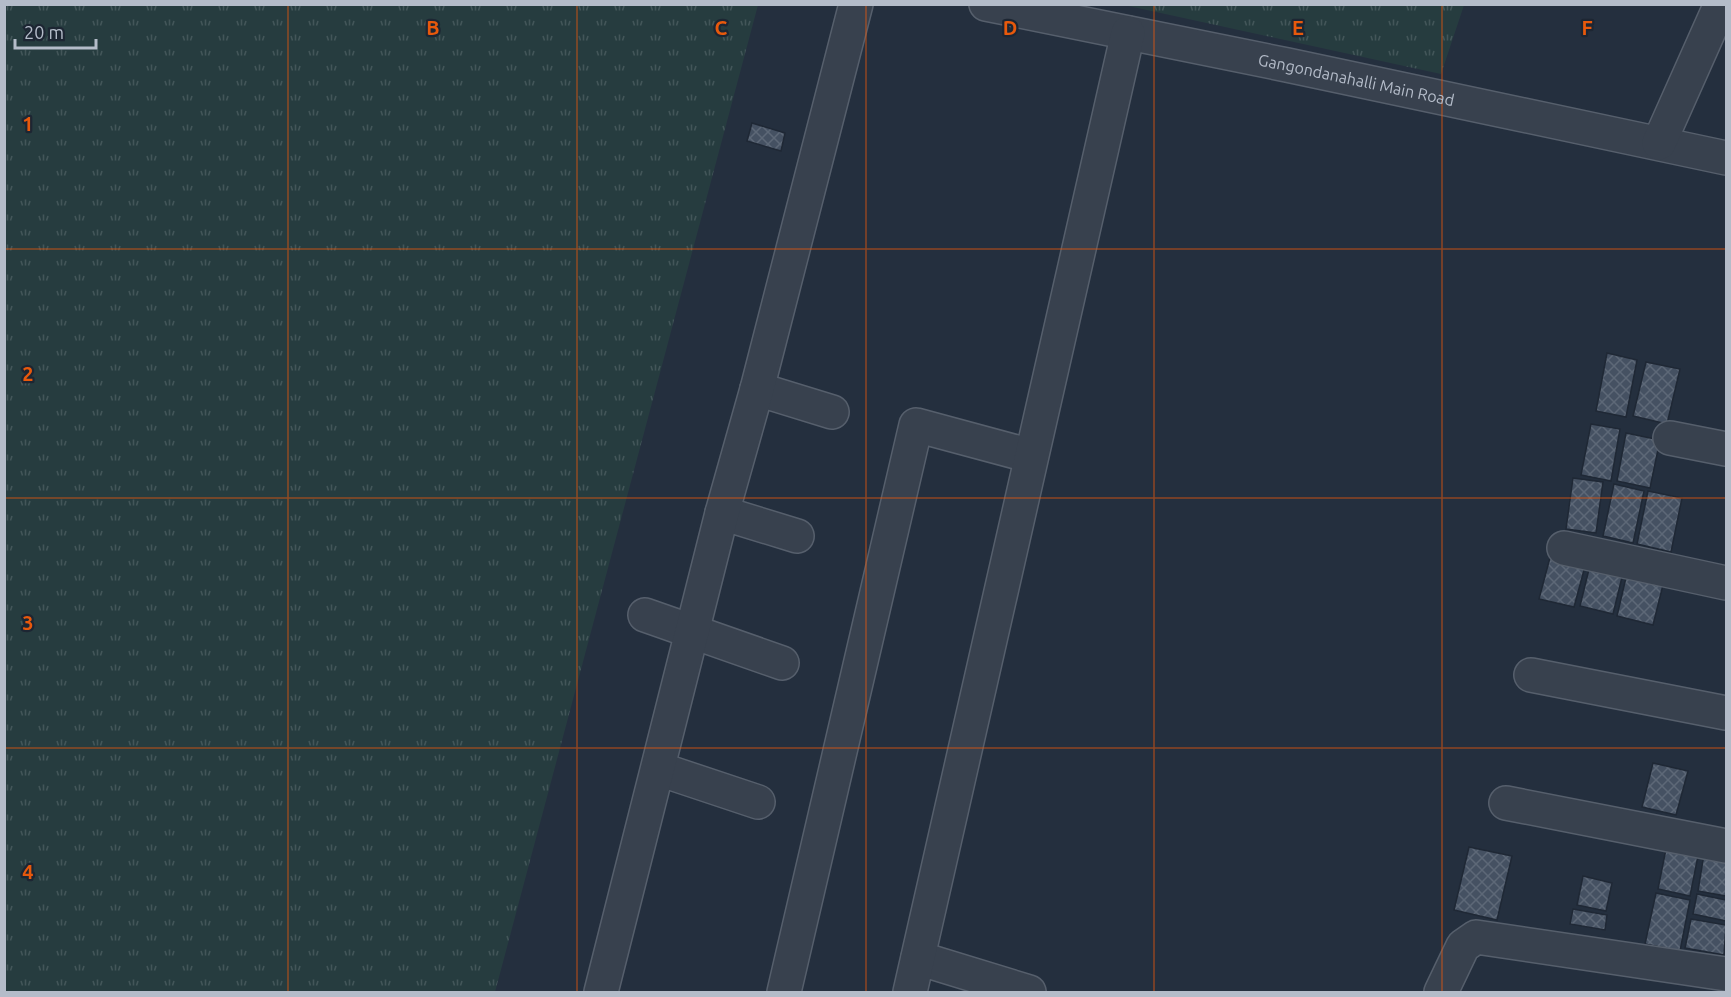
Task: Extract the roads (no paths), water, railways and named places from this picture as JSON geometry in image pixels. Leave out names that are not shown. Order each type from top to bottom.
[{"type":"street","points":[[601,993],[722,513],[757,389],[856,4]]},
{"type":"street","name":"Gangondanahalli Main Road","points":[[986,4],[1726,158]]},
{"type":"street","points":[[1659,143],[1721,4]]},
{"type":"street","points":[[910,993],[1128,33]]},
{"type":"street","points":[[757,389],[832,412]]},
{"type":"street","points":[[784,993],[916,425],[1031,456]]},
{"type":"street","points":[[1670,438],[1726,449]]},
{"type":"street","points":[[722,513],[797,536]]},
{"type":"street","points":[[1564,548],[1726,583]]},
{"type":"street","points":[[645,615],[782,663]]},
{"type":"street","points":[[1531,675],[1726,713]]},
{"type":"street","points":[[659,769],[758,802]]},
{"type":"street","points":[[1506,803],[1726,846]]},
{"type":"street","points":[[1441,993],[1463,946],[1476,937],[1726,974]]},
{"type":"street","points":[[918,958],[1029,993]]},
{"type":"street","points":[[1725,993],[1726,986]]}]
